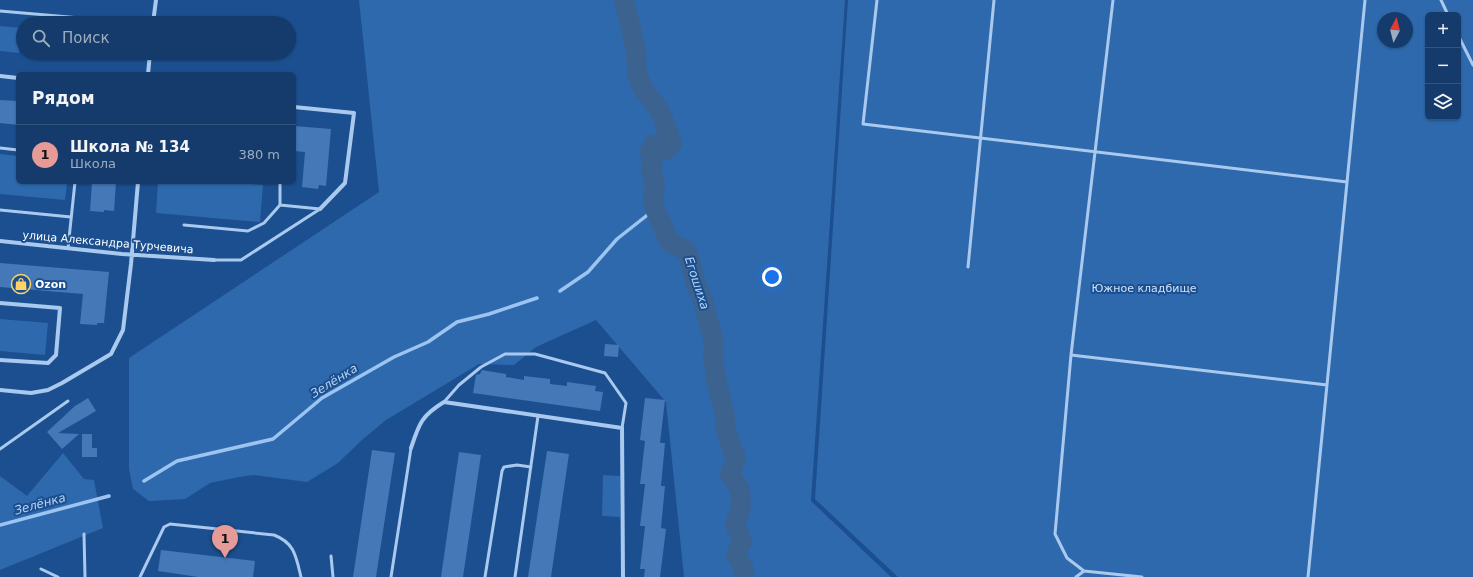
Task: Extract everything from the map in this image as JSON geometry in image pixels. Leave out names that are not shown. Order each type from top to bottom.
[{"type":"street","points":[[154,16],[156,0]]},
{"type":"street","points":[[148,72],[149,60]]},
{"type":"street","points":[[0,76],[16,78]]},
{"type":"street","points":[[296,107],[354,113],[345,183],[320,209]]},
{"type":"street","points":[[0,390],[31,393],[48,390],[62,384],[111,354],[123,330],[132,254],[138,184]]},
{"type":"street","name":"улица Александра Турчевича","points":[[0,241],[122,254],[214,260]]},
{"type":"street","points":[[0,303],[60,308],[56,355],[48,363],[0,360]]},
{"type":"street","points":[[411,448],[420,423],[432,409],[444,402],[622,428],[623,577]]},
{"type":"lane","points":[[877,0],[863,124],[1347,182]]},
{"type":"lane","points":[[968,268],[994,0]]},
{"type":"lane","points":[[1113,0],[1071,355],[1055,534],[1067,558],[1084,571],[1142,577]]},
{"type":"lane","points":[[1308,577],[1365,0]]},
{"type":"lane","points":[[1441,0],[1447,12]]},
{"type":"lane","points":[[0,12],[50,16]]},
{"type":"lane","points":[[1461,41],[1473,65]]},
{"type":"lane","points":[[0,148],[16,150]]},
{"type":"lane","points":[[68,248],[75,184]]},
{"type":"lane","points":[[184,225],[248,231],[264,222],[280,205],[280,184]]},
{"type":"lane","points":[[280,205],[320,209]]},
{"type":"lane","points":[[214,260],[241,260],[320,209]]},
{"type":"lane","points":[[0,210],[71,217]]},
{"type":"lane","points":[[444,402],[459,385],[481,366],[505,354],[535,354],[605,373],[626,403],[622,428]]},
{"type":"lane","points":[[1071,355],[1327,385]]},
{"type":"lane","points":[[0,449],[68,401]]},
{"type":"lane","points":[[515,577],[538,416]]},
{"type":"lane","points":[[391,577],[411,448]]},
{"type":"lane","points":[[485,577],[502,471],[504,467],[513,465],[531,467]]},
{"type":"lane","points":[[140,577],[164,527],[170,524],[281,538],[291,546],[295,552],[301,577]]},
{"type":"lane","points":[[84,534],[85,577]]},
{"type":"lane","points":[[331,556],[333,577]]},
{"type":"lane","points":[[41,570],[58,577]]},
{"type":"lane","points":[[1076,577],[1084,571]]},
{"type":"green space","points":[[359,0],[845,0],[811,501],[891,577],[684,577],[666,402],[596,320],[536,347],[514,365],[479,364],[386,420],[338,463],[307,482],[254,475],[210,483],[185,499],[149,501],[133,489],[129,469],[129,358],[379,192]]},
{"type":"green space","name":"Южное кладбище","points":[[848,0],[1473,0],[1473,577],[898,577],[815,499]]},
{"type":"green space","points":[[0,26],[16,28],[16,53],[0,51]]},
{"type":"green space","points":[[0,154],[16,156],[16,184],[67,184],[65,200],[0,194]]},
{"type":"green space","points":[[158,184],[263,185],[260,222],[156,213]]},
{"type":"green space","points":[[0,319],[48,323],[45,355],[0,351]]},
{"type":"green space","points":[[63,453],[84,479],[94,480],[103,528],[0,570],[0,476],[27,496]]},
{"type":"green space","points":[[603,475],[620,476],[620,517],[602,516]]},
{"type":"building","points":[[0,100],[16,101],[16,125],[0,123]]},
{"type":"building","points":[[296,126],[331,129],[326,186],[319,185],[318,189],[302,187],[305,152],[296,151]]},
{"type":"building","points":[[92,184],[116,184],[114,211],[90,211]]},
{"type":"building","points":[[0,263],[109,272],[104,323],[97,323],[97,325],[80,324],[83,294],[0,287]]},
{"type":"building","points":[[605,344],[619,345],[618,357],[604,356]]},
{"type":"building","points":[[482,370],[506,374],[506,377],[524,380],[524,376],[550,379],[550,384],[567,386],[567,382],[596,386],[595,391],[603,392],[600,411],[473,393],[476,375],[480,374]]},
{"type":"building","points":[[88,398],[96,411],[58,433],[79,434],[62,449],[47,432],[75,406]]},
{"type":"building","points":[[645,398],[665,400],[660,443],[665,443],[661,486],[665,486],[661,528],[666,529],[660,577],[644,577],[645,569],[640,569],[645,526],[640,526],[645,484],[640,484],[645,441],[640,440]]},
{"type":"building","points":[[82,434],[92,434],[92,448],[97,448],[97,457],[82,457]]},
{"type":"building","points":[[372,450],[395,453],[376,577],[353,577]]},
{"type":"building","points":[[547,451],[569,454],[551,577],[528,577]]},
{"type":"building","points":[[459,452],[481,455],[463,577],[441,577]]},
{"type":"building","points":[[161,550],[255,561],[253,577],[198,577],[158,571]]},
{"type":"waterway","name":"Егошиха","points":[[624,0],[636,50],[637,74],[644,90],[660,111],[672,143],[666,150],[658,144],[653,145],[650,152],[653,161],[651,170],[655,185],[653,196],[655,209],[670,243],[686,250],[696,285],[703,301],[714,343],[713,356],[716,379],[725,416],[725,428],[736,458],[730,474],[740,490],[741,508],[735,524],[742,541],[736,555],[744,569],[744,577]]},
{"type":"waterway","name":"Зелёнка","points":[[560,291],[588,272],[617,239],[655,209]]},
{"type":"waterway","name":"Зелёнка","points":[[144,481],[177,461],[273,439],[322,398],[394,357],[428,342],[457,322],[489,314],[537,298]]},
{"type":"waterway","name":"Зелёнка","points":[[0,525],[109,496]]},
{"type":"place","name":"Ozon","points":[[21,284]]},
{"type":"place","name":"Школа № 134","points":[[225,558]]}]
